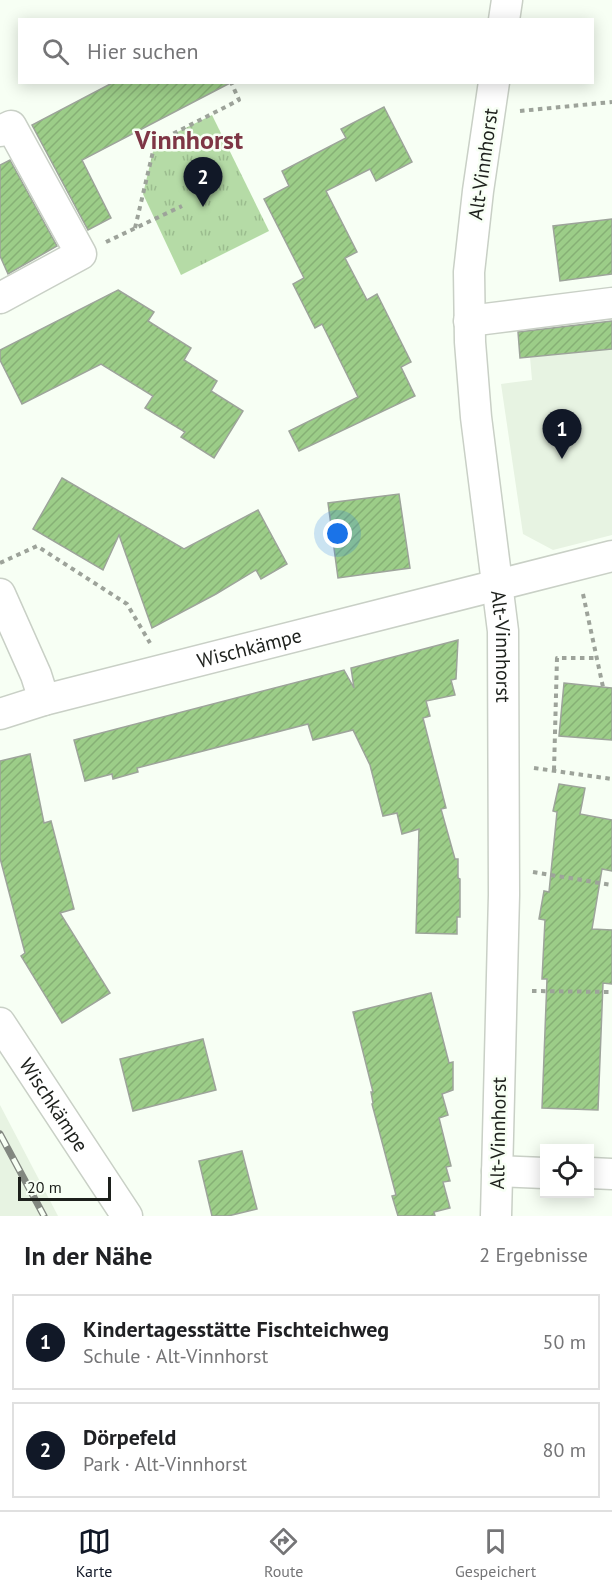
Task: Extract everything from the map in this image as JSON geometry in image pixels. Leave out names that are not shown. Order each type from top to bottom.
[{"type":"street","points":[[504,18],[507,0]]},
{"type":"street","name":"Alt-Vinnhorst","points":[[494,84],[469,272],[469,321],[476,417],[503,631],[504,867],[496,1216]]},
{"type":"street","points":[[0,131],[11,126],[81,254],[2,292]]},
{"type":"street","points":[[469,321],[612,303]]},
{"type":"street","name":"Wischkämpe","points":[[0,714],[44,700],[612,556]]},
{"type":"street","points":[[0,594],[36,675],[44,700]]},
{"type":"street","name":"Wischkämpe","points":[[0,1023],[127,1216]]},
{"type":"street","points":[[497,1171],[540,1173]]},
{"type":"street","points":[[594,1173],[612,1174]]},
{"type":"path","points":[[135,228],[155,143],[240,100],[232,84]]},
{"type":"path","points":[[489,115],[612,102]]},
{"type":"path","points":[[81,254],[182,206]]},
{"type":"path","points":[[0,563],[37,546],[127,604],[166,669]]},
{"type":"path","points":[[576,565],[603,687]]},
{"type":"path","points":[[554,770],[557,658],[597,658]]},
{"type":"path","points":[[503,763],[612,779]]},
{"type":"path","points":[[504,867],[612,885]]},
{"type":"path","points":[[502,990],[612,992]]},
{"type":"shaded area","points":[[612,349],[612,535],[553,550],[523,534],[501,384],[532,380],[530,357]]},
{"type":"shaded area","points":[[0,1105],[58,1216],[0,1216]]},
{"type":"green space","points":[[212,115],[269,231],[181,275],[143,194],[155,143]]},
{"type":"building","points":[[110,84],[228,84],[82,160],[111,218],[88,230],[32,125]]},
{"type":"building","points":[[384,107],[412,162],[376,181],[370,169],[326,191],[357,252],[345,258],[367,300],[377,294],[411,362],[401,367],[415,396],[299,451],[289,431],[358,397],[322,324],[315,328],[293,284],[304,278],[264,199],[289,186],[282,171],[346,138],[341,129]]},
{"type":"building","points":[[10,160],[57,246],[8,274],[0,256],[0,165]]},
{"type":"building","points":[[612,219],[612,274],[560,281],[553,226]]},
{"type":"building","points":[[118,290],[154,312],[148,321],[191,348],[184,360],[217,381],[211,391],[243,411],[214,458],[181,437],[185,432],[145,408],[153,396],[101,364],[22,404],[0,360],[0,350]]},
{"type":"building","points":[[612,321],[612,349],[520,358],[518,332]]},
{"type":"building","points":[[62,478],[184,549],[258,510],[287,564],[261,579],[256,570],[152,628],[119,535],[103,570],[33,529]]},
{"type":"building","points":[[399,494],[410,568],[338,578],[328,503]]},
{"type":"building","points":[[458,640],[456,679],[451,680],[455,695],[426,701],[430,716],[423,718],[446,808],[441,809],[455,859],[458,859],[460,917],[457,917],[457,934],[416,933],[419,829],[402,834],[397,813],[383,816],[370,765],[353,730],[313,740],[308,724],[137,768],[138,772],[113,779],[112,774],[85,781],[74,740],[344,670],[354,688],[351,668]]},
{"type":"building","points":[[564,683],[612,688],[612,740],[559,736]]},
{"type":"building","points":[[30,754],[44,823],[51,821],[74,909],[60,913],[110,993],[62,1023],[21,956],[25,953],[0,858],[0,761]]},
{"type":"building","points":[[559,784],[585,788],[580,814],[612,820],[612,871],[602,869],[592,929],[612,930],[612,984],[603,983],[598,1110],[542,1108],[547,979],[542,979],[545,920],[539,919],[544,891],[549,892],[557,812],[553,811]]},
{"type":"building","points":[[431,993],[449,1063],[453,1062],[453,1090],[442,1094],[448,1115],[439,1118],[451,1166],[446,1167],[450,1181],[443,1182],[450,1208],[434,1212],[435,1216],[398,1216],[392,1196],[396,1195],[372,1104],[371,1092],[373,1092],[353,1012]]},
{"type":"building","points":[[203,1039],[216,1090],[133,1111],[120,1059]]},
{"type":"building","points":[[242,1151],[257,1209],[228,1216],[212,1216],[199,1161]]},
{"type":"railway","points":[[0,1134],[44,1216]]},
{"type":"place","name":"Dörpefeld","points":[[203,207]]},
{"type":"place","name":"Kindertagesstätte Fischteichweg","points":[[562,459]]},
{"type":"district","name":"Vinnhorst","points":[[189,139]]}]
